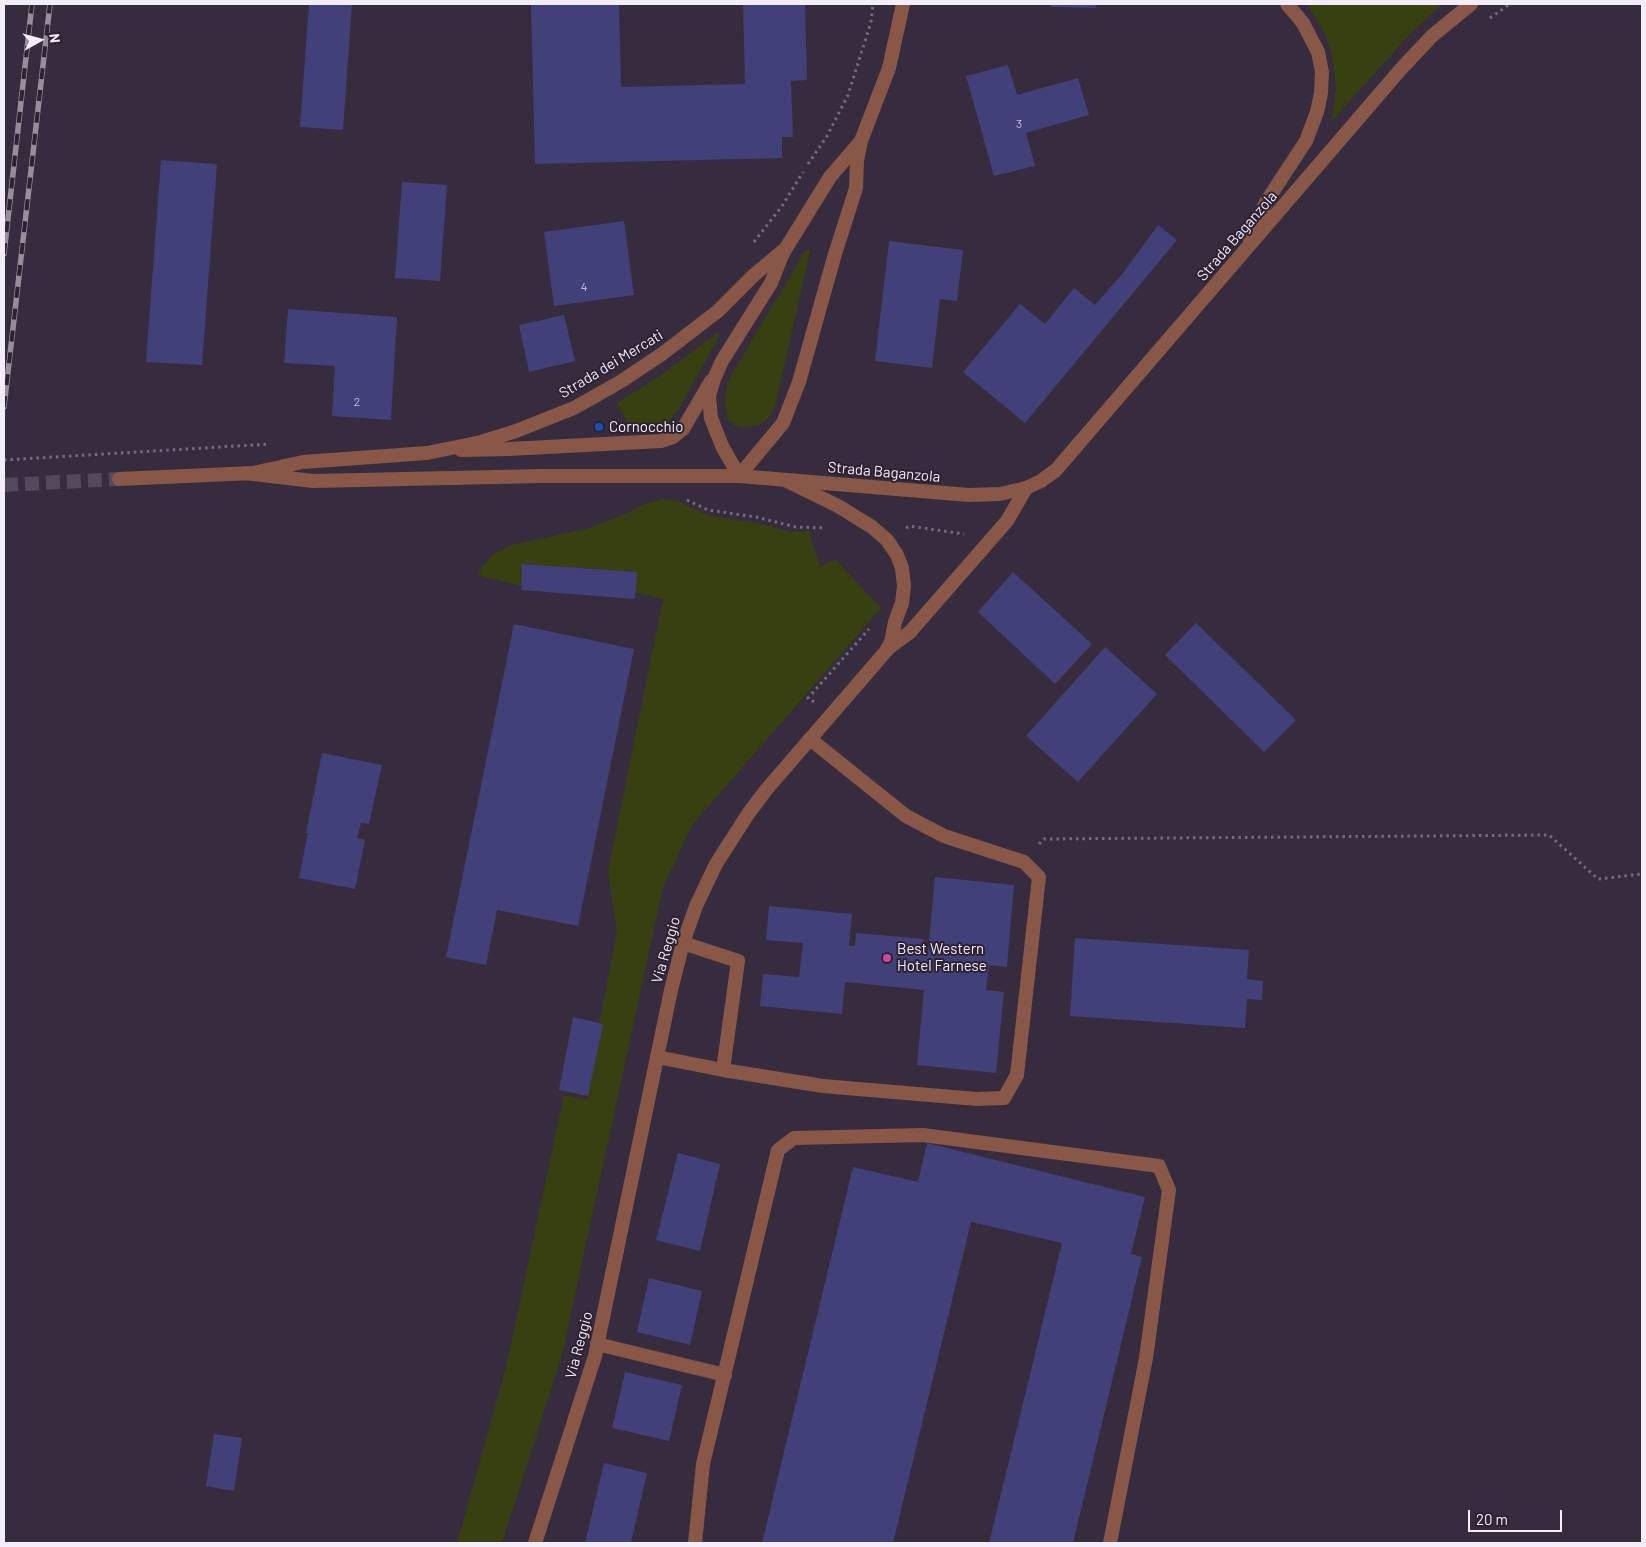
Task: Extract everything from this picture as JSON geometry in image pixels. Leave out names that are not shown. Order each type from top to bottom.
[{"type":"street","name":"Strada dei Mercati","points":[[739,476],[783,423],[806,362],[835,254],[856,188],[857,161],[861,140],[889,68],[903,4]]},
{"type":"street","points":[[1236,262],[1254,233],[1269,198],[1306,141],[1314,123],[1319,103],[1322,72],[1318,52],[1303,24],[1287,4]]},
{"type":"street","name":"Strada Baganzola","points":[[739,476],[969,495],[1000,494],[1026,488],[1041,481],[1056,470],[1416,53],[1449,21],[1471,4]]},
{"type":"street","name":"Strada dei Mercati","points":[[739,476],[715,429],[710,411],[711,387],[722,361],[771,283],[786,248],[830,177],[861,140]]},
{"type":"street","name":"Strada dei Mercati","points":[[119,479],[262,472],[303,462],[387,457],[445,450],[481,442],[543,421],[574,408],[620,382],[662,354],[718,311],[754,275],[786,248]]},
{"type":"street","points":[[445,450],[644,443],[667,439],[678,433],[686,424],[722,361]]},
{"type":"street","name":"Strada dei Mercati","points":[[245,473],[305,481],[579,476],[739,476]]},
{"type":"street","name":"Via Reggio","points":[[535,1543],[591,1368],[671,990],[683,943],[702,892],[724,850],[766,790],[887,650],[891,642],[894,622],[902,603],[904,586],[900,562],[890,544],[881,534],[838,506],[785,480]]},
{"type":"street","points":[[887,650],[910,632],[1007,521],[1026,488]]},
{"type":"street","points":[[657,1057],[722,1070],[823,1086],[977,1100],[1004,1098],[1017,1075],[1038,877],[1024,862],[944,836],[906,816],[810,739]]},
{"type":"street","points":[[683,943],[738,961],[722,1070]]},
{"type":"street","points":[[695,1543],[703,1464],[778,1150],[794,1138],[923,1134],[1159,1166],[1169,1190],[1146,1358],[1110,1543]]},
{"type":"street","points":[[597,1344],[725,1375]]},
{"type":"path","points":[[751,246],[782,206],[827,136],[844,103],[861,57],[871,22],[873,4]]},
{"type":"path","points":[[4,460],[270,444]]},
{"type":"path","points":[[680,498],[708,510],[756,516],[796,527],[832,529]]},
{"type":"path","points":[[890,544],[904,528],[910,526],[971,536],[985,546]]},
{"type":"path","points":[[829,716],[808,698],[872,625]]},
{"type":"path","points":[[1024,862],[1044,839],[1549,835],[1598,879],[1642,874]]},
{"type":"green space","points":[[1307,4],[1442,4],[1408,36],[1332,121],[1336,87],[1332,54],[1324,32]]},
{"type":"green space","points":[[806,249],[809,249],[810,252],[775,407],[768,418],[759,425],[743,427],[734,425],[728,420],[725,404],[729,379]]},
{"type":"green space","points":[[719,332],[719,336],[672,418],[652,430],[633,433],[617,403],[658,377]]},
{"type":"green space","points":[[662,499],[678,501],[704,514],[716,517],[758,523],[791,532],[809,531],[820,567],[835,559],[881,608],[693,824],[663,887],[562,1355],[502,1543],[457,1543],[506,1367],[564,1095],[587,1100],[602,1024],[599,1023],[617,932],[608,871],[663,599],[635,592],[636,572],[523,564],[521,586],[478,575],[482,567],[494,554],[511,545],[586,529],[621,516],[645,504]]},
{"type":"building","points":[[309,4],[352,4],[343,130],[300,127]]},
{"type":"building","points":[[531,4],[619,4],[621,87],[745,84],[743,4],[805,4],[807,80],[791,81],[793,137],[782,137],[782,158],[535,164]]},
{"type":"building","points":[[1051,4],[1096,4],[1096,8],[1051,7]]},
{"type":"building","points":[[1008,65],[1017,95],[1078,78],[1089,115],[1026,133],[1035,166],[994,176],[966,76]]},
{"type":"building","points":[[161,160],[217,164],[202,365],[146,362]]},
{"type":"building","points":[[402,182],[447,185],[440,281],[395,278]]},
{"type":"building","points":[[624,221],[634,295],[554,306],[544,232]]},
{"type":"building","points":[[1158,225],[1177,240],[1025,423],[963,372],[1020,304],[1045,324],[1074,288],[1095,305],[1123,273]]},
{"type":"building","points":[[889,241],[963,250],[957,301],[940,299],[932,368],[875,361]]},
{"type":"building","points":[[288,309],[397,317],[391,420],[332,416],[335,366],[284,363]]},
{"type":"building","points":[[564,315],[575,361],[529,372],[519,325]]},
{"type":"building","points":[[522,564],[637,572],[635,599],[521,590]]},
{"type":"building","points":[[1013,572],[1092,644],[1055,684],[978,612]]},
{"type":"building","points":[[1196,623],[1296,720],[1264,752],[1165,655]]},
{"type":"building","points":[[514,624],[634,649],[578,926],[497,910],[486,965],[446,957]]},
{"type":"building","points":[[1105,647],[1157,694],[1078,782],[1026,736]]},
{"type":"building","points":[[322,753],[382,765],[369,824],[361,823],[357,838],[365,840],[355,889],[299,878]]},
{"type":"building","points":[[935,877],[1014,885],[1007,967],[989,965],[986,990],[1004,992],[996,1073],[917,1065],[924,990],[845,982],[842,1014],[760,1006],[763,974],[799,977],[803,943],[766,940],[769,906],[852,914],[849,946],[855,946],[856,933],[924,939],[923,952],[928,953]]},
{"type":"building","points":[[1075,938],[1249,950],[1247,979],[1263,981],[1262,1000],[1247,999],[1245,1028],[1070,1016]]},
{"type":"building","points":[[573,1017],[603,1024],[588,1096],[559,1090]]},
{"type":"building","points":[[927,1143],[1145,1197],[1131,1254],[1142,1257],[1073,1543],[989,1543],[1062,1243],[971,1222],[893,1543],[762,1543],[853,1167],[918,1182]]},
{"type":"building","points":[[678,1153],[720,1164],[700,1251],[656,1240]]},
{"type":"building","points":[[649,1278],[702,1291],[690,1345],[637,1332]]},
{"type":"building","points":[[625,1372],[682,1385],[669,1441],[612,1428]]},
{"type":"building","points":[[214,1434],[242,1438],[234,1491],[206,1486]]},
{"type":"building","points":[[604,1463],[647,1473],[631,1543],[585,1543]]},
{"type":"tunnel","points":[[4,485],[119,479]]},
{"type":"railway","points":[[4,254],[32,4]]},
{"type":"railway","points":[[4,407],[50,4]]},
{"type":"place","name":"Cornocchio","points":[[599,427]]},
{"type":"place","name":"Best Western Hotel Farnese","points":[[887,958]]}]
